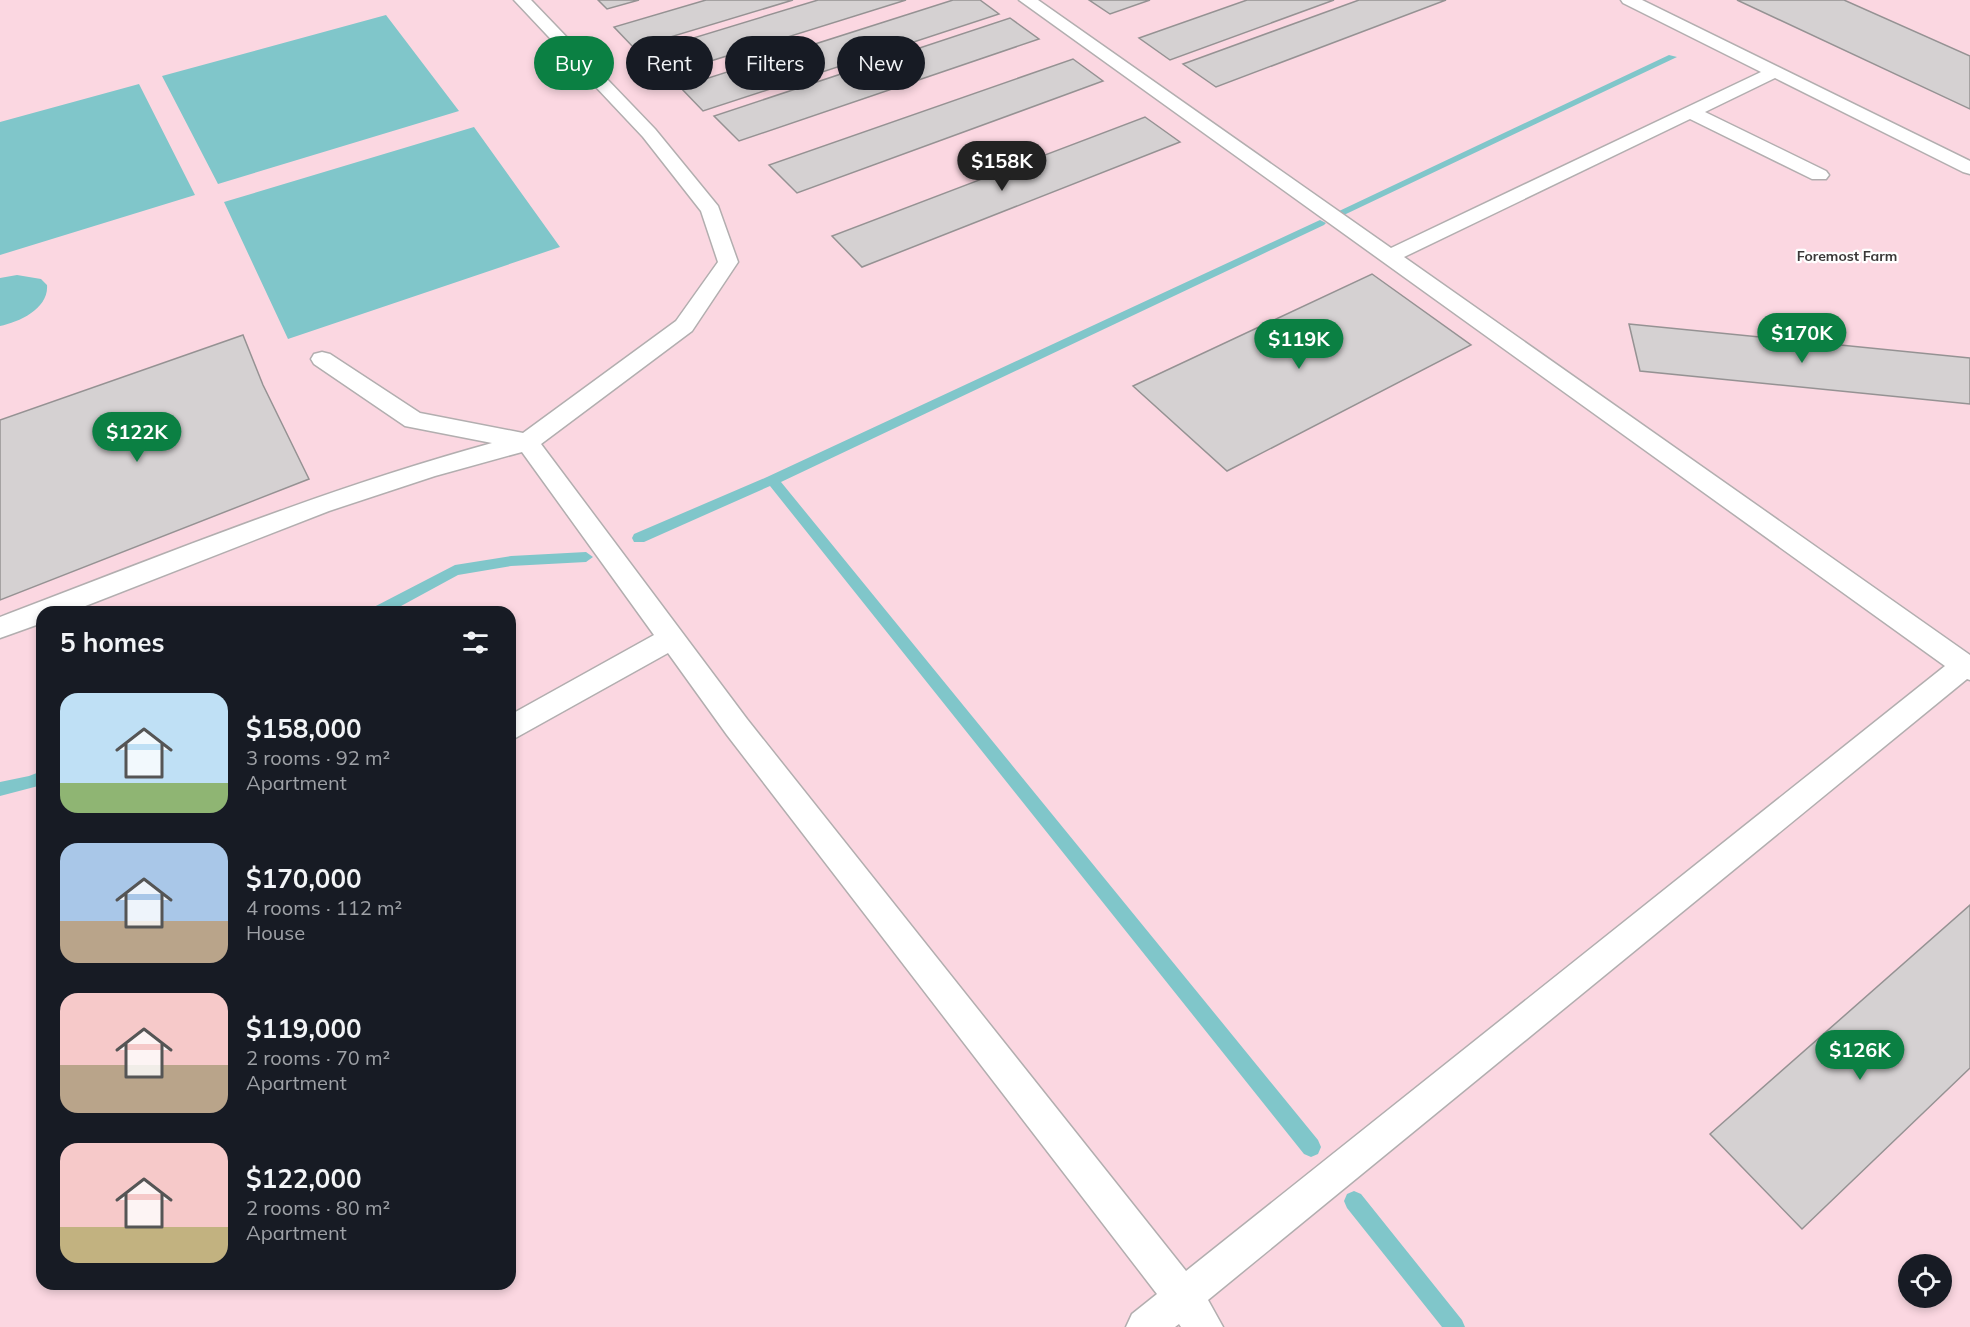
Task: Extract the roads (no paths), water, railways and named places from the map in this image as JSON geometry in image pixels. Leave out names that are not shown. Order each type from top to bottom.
[{"type":"lane","points":[[57,606],[320,505],[429,469],[527,442],[684,326],[728,262],[711,210],[649,133],[522,0]]},
{"type":"lane","points":[[1027,0],[1967,667],[1145,1327]]},
{"type":"lane","points":[[1642,2],[1774,72],[1970,168]]},
{"type":"lane","points":[[1389,257],[1774,72]]},
{"type":"lane","points":[[1690,112],[1819,175]]},
{"type":"lane","points":[[322,359],[413,420],[527,442],[744,737],[1204,1327]]},
{"type":"lane","points":[[0,628],[36,614]]},
{"type":"lane","points":[[516,726],[672,638]]},
{"type":"water","points":[[386,15],[459,111],[218,184],[162,76]]},
{"type":"water","points":[[139,84],[195,195],[0,255],[0,122]]},
{"type":"water","points":[[474,127],[560,247],[288,339],[224,202]]},
{"type":"water","points":[[17,275],[41,279],[47,285],[46,293],[43,301],[32,313],[0,326],[0,278]]},
{"type":"waterway","points":[[1342,212],[1672,57]]},
{"type":"waterway","points":[[772,480],[1320,223]]},
{"type":"waterway","points":[[639,538],[772,480]]},
{"type":"waterway","points":[[772,480],[1311,1147]]},
{"type":"waterway","points":[[388,606],[455,570],[511,561],[586,557]]},
{"type":"waterway","points":[[0,789],[36,781]]},
{"type":"waterway","points":[[1354,1201],[1455,1327]]},
{"type":"district","name":"Foremost Farm","points":[[1847,256]]}]
